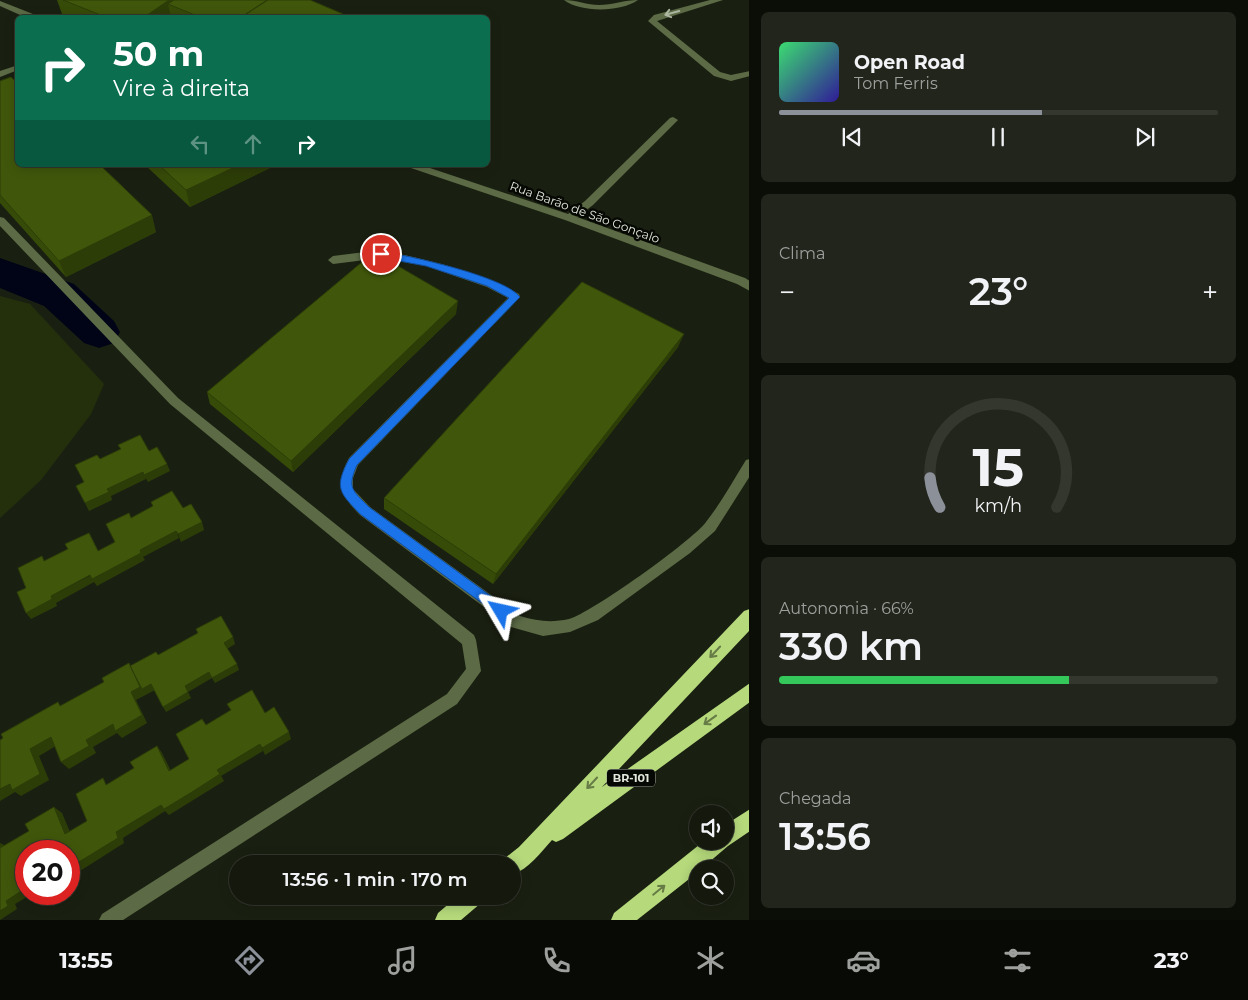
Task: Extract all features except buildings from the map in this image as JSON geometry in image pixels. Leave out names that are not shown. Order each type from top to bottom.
[{"type":"highway","points":[[521,857],[749,616]]},
{"type":"highway","name":"BR-101","points":[[521,858],[749,691]]},
{"type":"highway","points":[[734,830],[749,818]]},
{"type":"highway","points":[[621,920],[709,850]]},
{"type":"highway","points":[[446,920],[464,905]]},
{"type":"street","points":[[568,0],[596,9],[634,0]]},
{"type":"street","points":[[719,0],[657,17],[652,21],[716,74],[731,78],[749,73]]},
{"type":"street","points":[[0,3],[29,15]]},
{"type":"street","points":[[0,74],[15,68]]},
{"type":"street","points":[[569,218],[589,203],[673,120]]},
{"type":"street","name":"Rua Barão de São Gonçalo","points":[[417,167],[569,218],[741,282],[749,287]]},
{"type":"street","points":[[0,220],[174,401],[469,640],[474,671],[452,699],[108,920]]},
{"type":"street","points":[[333,260],[381,254],[427,263],[490,284],[515,297],[353,462],[345,480],[348,494],[364,510],[516,622],[543,630],[570,625],[593,615],[685,549],[710,527],[749,464]]},
{"type":"green space","points":[[0,296],[30,304],[104,384],[91,414],[41,480],[0,518]]},
{"type":"waterway","points":[[0,272],[59,295],[99,332]]},
{"type":"route","points":[[381,254],[427,263],[490,284],[515,297],[353,462],[345,480],[348,494],[364,510],[501,611]]}]
